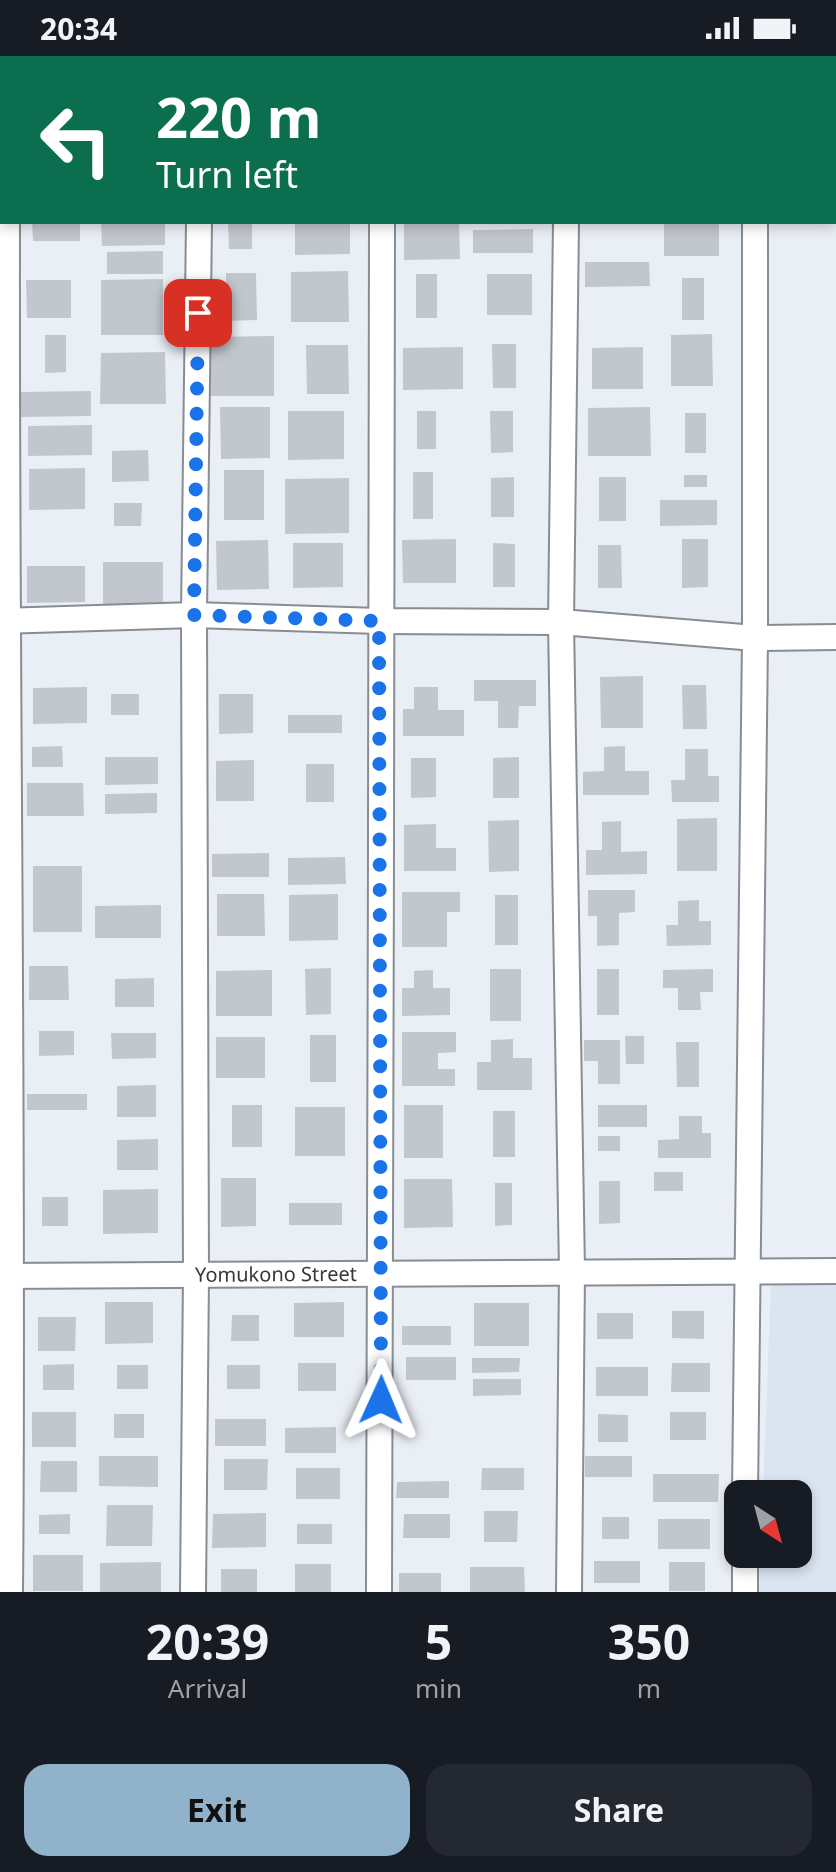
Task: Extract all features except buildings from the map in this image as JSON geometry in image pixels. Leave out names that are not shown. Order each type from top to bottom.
[{"type":"street","points":[[7,224],[3,621],[10,1592]]},
{"type":"street","points":[[193,1592],[196,1275],[194,615],[199,224]]},
{"type":"street","points":[[379,1592],[382,224]]},
{"type":"street","points":[[566,224],[561,622],[572,1271],[569,1592]]},
{"type":"street","points":[[745,1480],[755,638],[755,224]]},
{"type":"street","points":[[3,621],[194,615],[379,621],[561,622],[755,638],[836,637]]},
{"type":"street","name":"Yomukono Street","points":[[6,1276],[836,1271]]},
{"type":"street","points":[[745,1568],[745,1592]]},
{"type":"shaded area","points":[[771,1283],[836,1285],[836,1592],[759,1592],[760,1568],[812,1568],[812,1480],[764,1480]]},
{"type":"route","points":[[198,313],[194,615],[379,621],[381,1400]]}]
